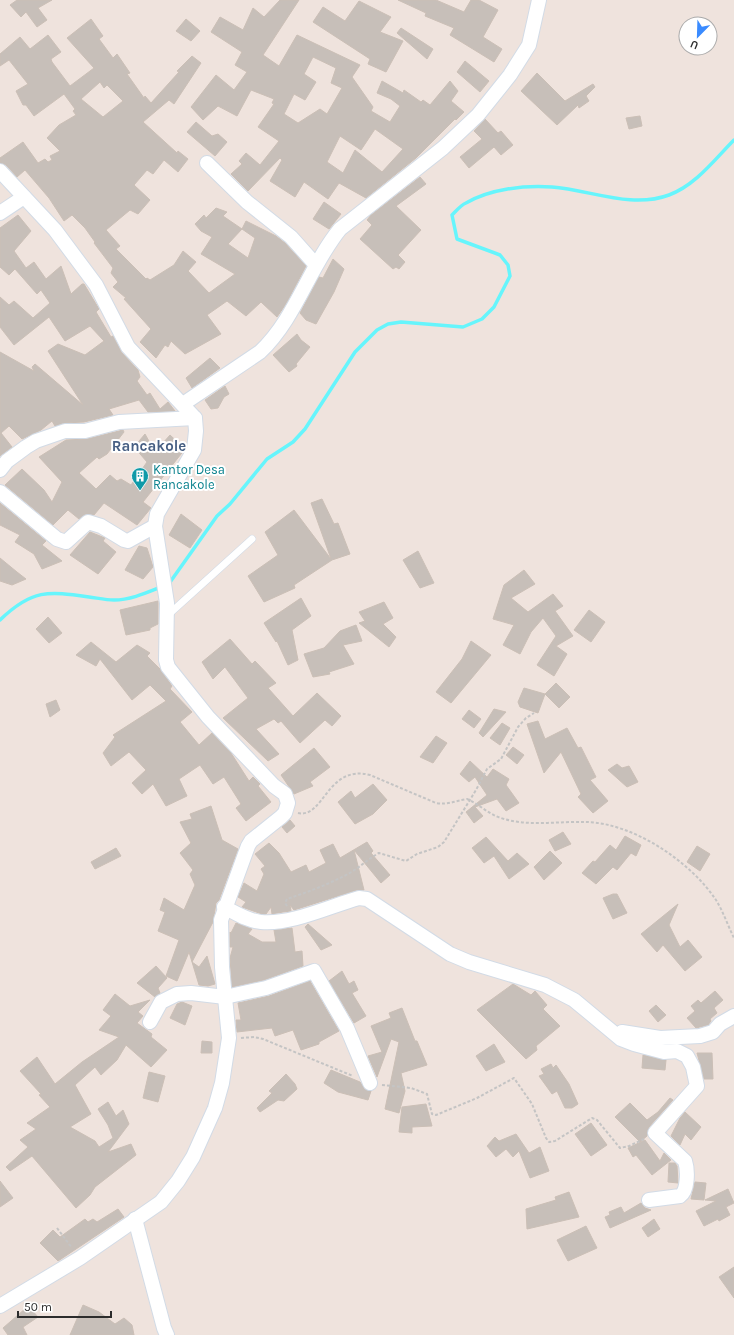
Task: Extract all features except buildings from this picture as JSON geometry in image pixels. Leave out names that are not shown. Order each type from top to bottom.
[{"type":"street","points":[[183,404],[260,352],[271,342],[282,328],[327,245],[340,229],[437,152],[478,115],[510,75],[529,46],[539,0]]},
{"type":"street","points":[[206,163],[247,202],[291,237],[316,265]]},
{"type":"street","points":[[0,172],[55,230],[96,286],[128,347],[195,418],[196,432],[194,450],[157,514],[155,526],[164,578],[167,609],[166,660],[170,672],[208,717],[274,786],[285,794],[288,803],[281,817],[251,841],[224,907],[220,935],[229,1038],[222,1083],[215,1108],[193,1157],[178,1181],[161,1202],[80,1258],[0,1306]]},
{"type":"street","points":[[0,214],[24,197]]},
{"type":"street","points":[[0,470],[7,461],[26,447],[65,431],[85,431],[119,422],[195,418]]},
{"type":"street","points":[[0,492],[57,539],[66,542],[88,522],[101,526],[128,541],[155,526]]},
{"type":"street","points":[[224,907],[252,920],[261,922],[293,918],[359,898],[367,899],[450,954],[469,962],[545,985],[574,1000],[622,1039],[634,1044],[664,1052],[677,1051],[687,1056],[697,1083],[695,1089],[655,1133],[685,1161],[684,1193],[680,1196],[649,1200]]},
{"type":"street","points":[[150,1022],[161,1002],[172,996],[191,993],[225,997],[266,988],[310,972],[315,972],[347,1028],[370,1083]]},
{"type":"street","points":[[612,1031],[660,1038],[700,1036],[713,1032],[720,1024],[734,1016]]},
{"type":"street","points":[[135,1219],[167,1335]]},
{"type":"lane","points":[[167,609],[252,539]]},
{"type":"path","points":[[293,918],[285,903],[287,899],[319,888],[348,874],[379,853],[406,861],[417,854],[438,848],[452,830],[487,769],[501,759],[518,727],[534,713]]},
{"type":"path","points":[[286,809],[300,813],[308,812],[316,806],[340,779],[350,773],[359,772],[370,775],[436,803],[444,805],[467,799],[483,810],[503,819],[527,822],[588,822],[621,829],[644,839],[673,856],[697,877],[716,900],[734,938]]},
{"type":"path","points":[[229,1038],[254,1037],[263,1039],[370,1083],[411,1088],[425,1093],[428,1097],[431,1113],[436,1115],[477,1098],[513,1078],[517,1080],[532,1104],[549,1142],[555,1141],[592,1118],[597,1120],[622,1148],[655,1133]]},
{"type":"path","points":[[56,1228],[80,1258]]},
{"type":"waterway","points":[[168,585],[217,516],[230,504],[267,459],[293,442],[305,429],[355,352],[377,330],[388,324],[401,322],[463,327],[482,319],[494,307],[510,276],[508,265],[500,255],[457,239],[452,215],[462,205],[486,194],[519,187],[552,187],[626,199],[655,199],[679,191],[688,185],[734,140]]},
{"type":"waterway","points":[[0,620],[22,602],[41,595],[51,593],[108,600],[120,600],[138,596],[161,587]]},
{"type":"place","name":"Kantor Desa Rancakole","points":[[140,491]]},
{"type":"district","name":"Rancakole","points":[[149,446]]}]
